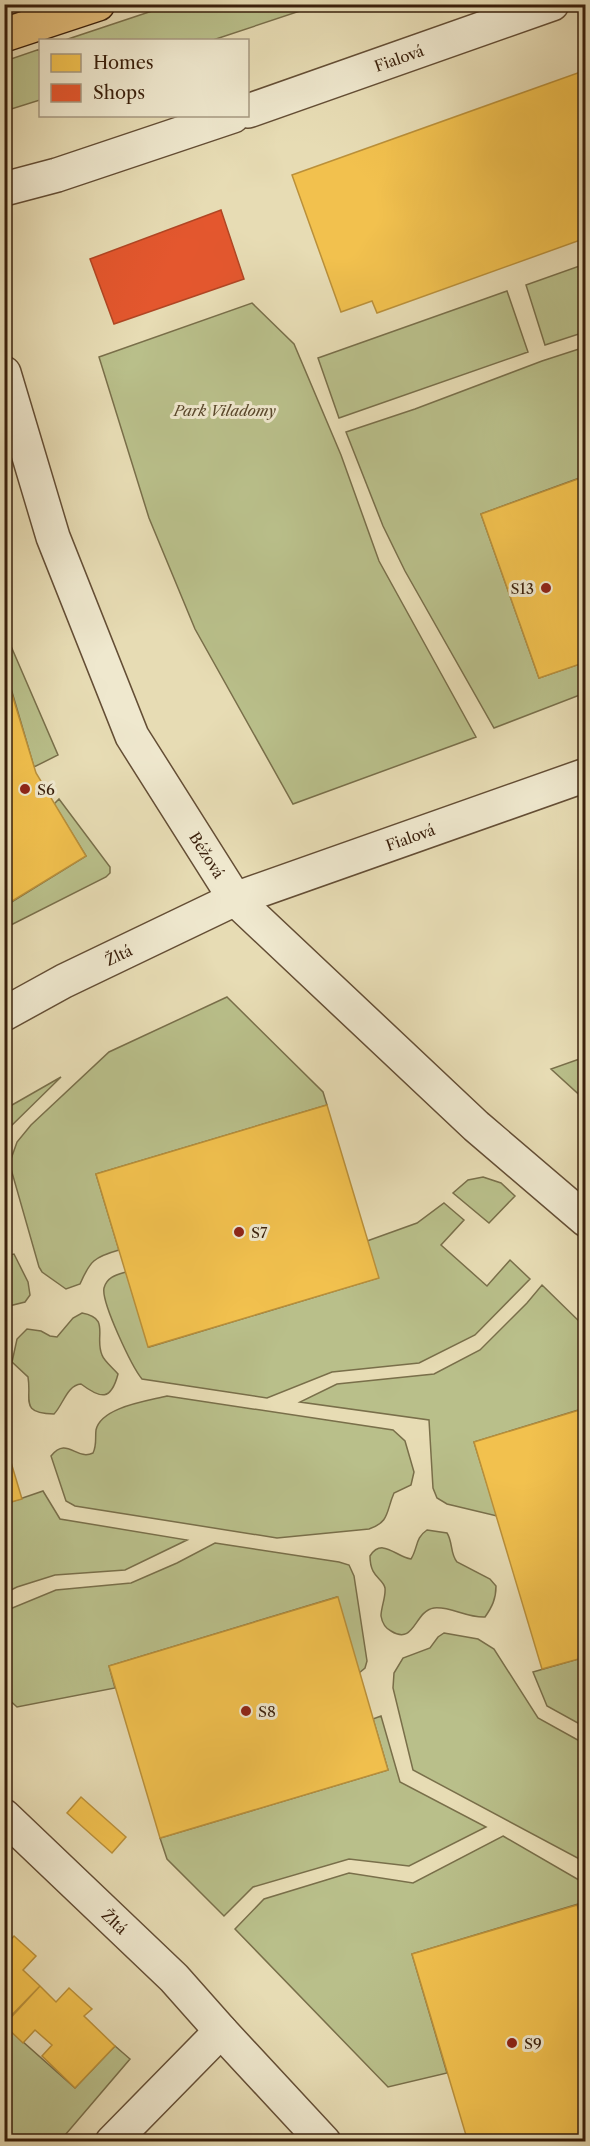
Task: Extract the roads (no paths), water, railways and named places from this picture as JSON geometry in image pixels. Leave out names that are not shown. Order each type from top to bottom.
[{"type":"main road","points":[[4,35],[98,4]]},
{"type":"street","name":"Fialová","points":[[249,111],[552,4]]},
{"type":"street","points":[[4,189],[57,175],[230,117]]},
{"type":"street","name":"Béžová","points":[[4,372],[53,537],[132,736],[235,899],[476,1126],[585,1220]]},
{"type":"street","name":"Fialová","points":[[235,899],[585,775]]},
{"type":"street","name":"Žltá","points":[[4,1014],[64,981],[235,899]]},
{"type":"street","name":"Žltá","points":[[4,1816],[174,1978],[324,2142]]},
{"type":"street","points":[[112,2142],[221,2031]]},
{"type":"place","name":"S13","points":[[546,588]]},
{"type":"place","name":"S6","points":[[25,789]]},
{"type":"place","name":"S7","points":[[239,1232]]},
{"type":"place","name":"S8","points":[[246,1711]]},
{"type":"place","name":"S9","points":[[512,2043]]},
{"type":"park label","name":"Park Viladomy","points":[[225,410]]}]
